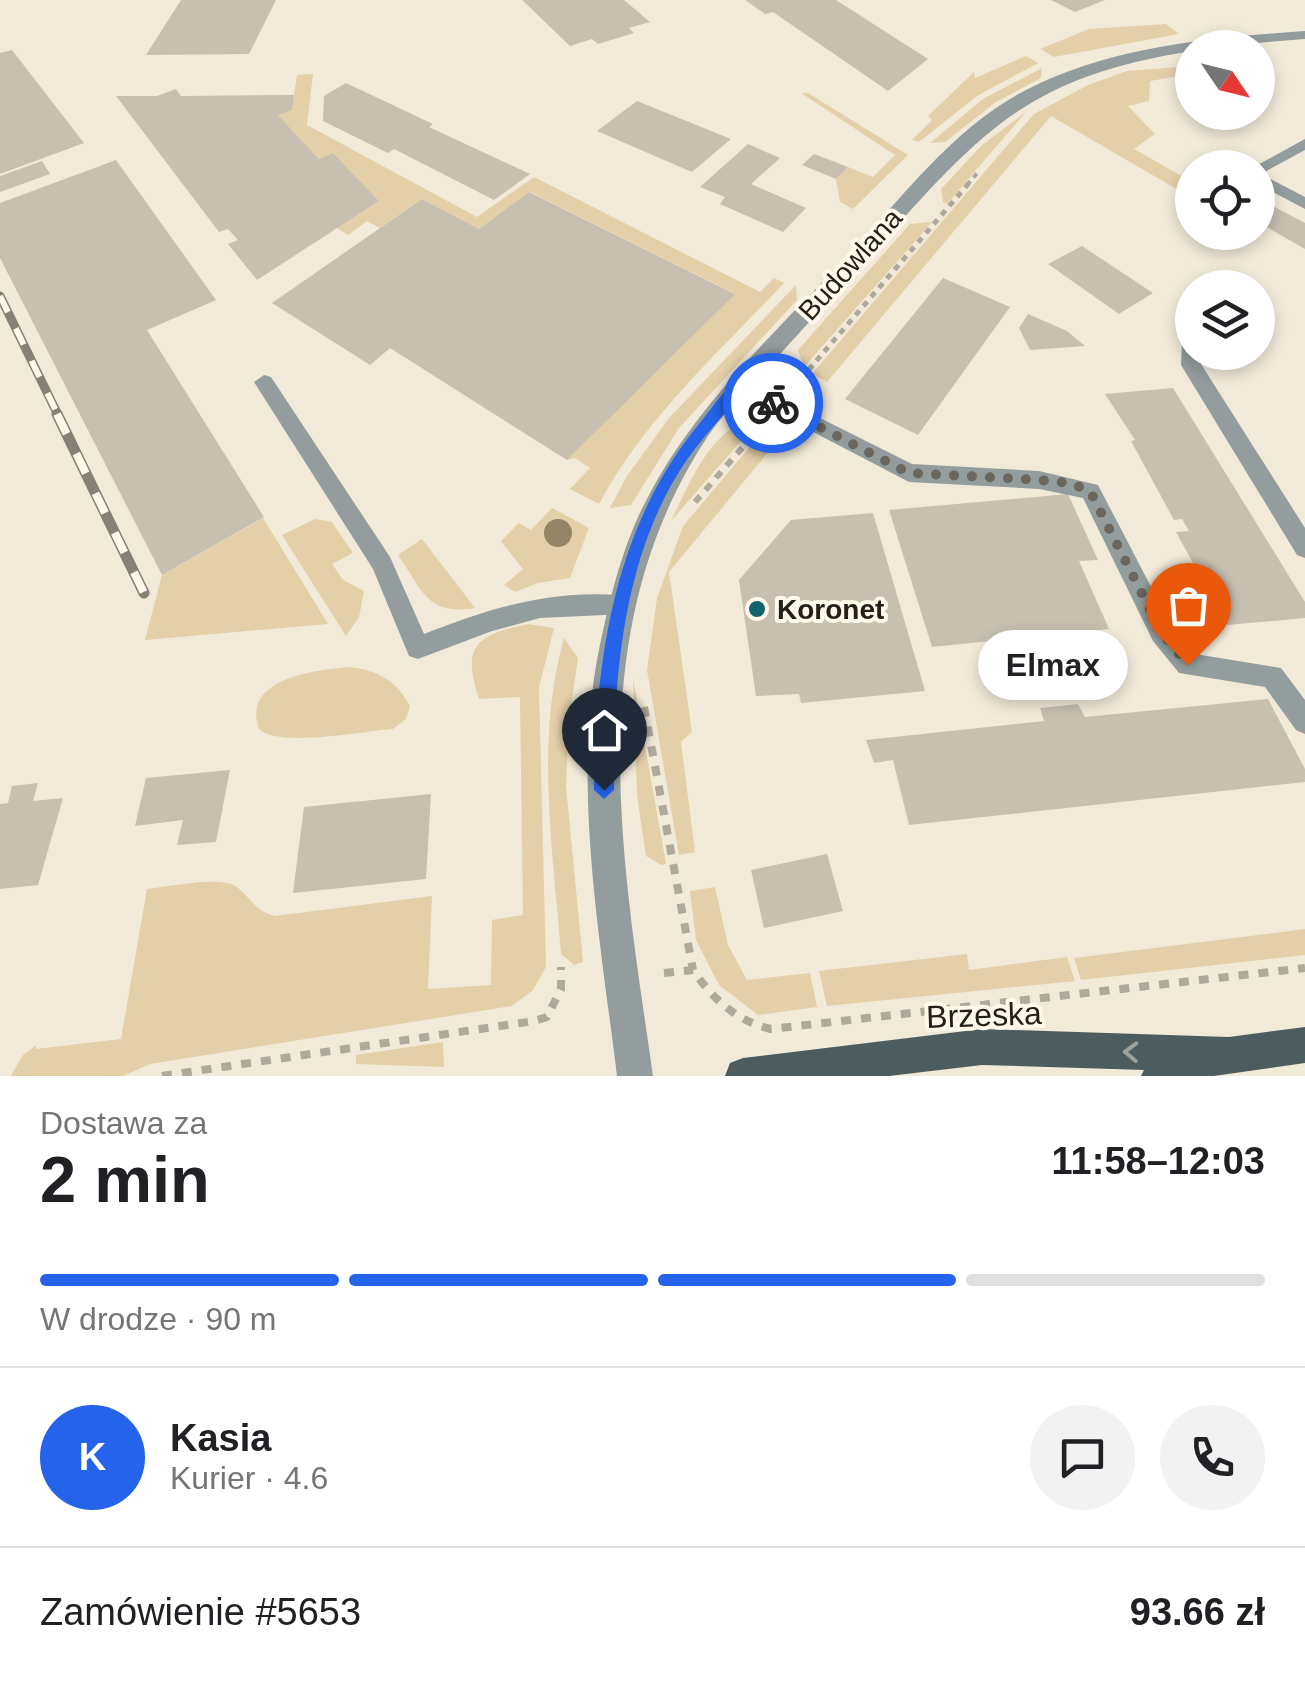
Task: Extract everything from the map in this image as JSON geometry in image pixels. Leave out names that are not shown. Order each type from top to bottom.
[{"type":"main road","name":"Brzeska","points":[[1159,1076],[1229,1055],[1305,1045]]},
{"type":"main road","name":"Brzeska","points":[[743,1076],[982,1047],[1229,1055]]},
{"type":"street","name":"Budowlana","points":[[635,1076],[605,816],[602,763],[610,659],[619,606],[636,545],[686,449],[954,152],[1006,109],[1058,81],[1120,60],[1211,43],[1305,35]]},
{"type":"lane","points":[[1275,161],[1305,144]]},
{"type":"lane","points":[[1275,187],[1305,204]]},
{"type":"lane","points":[[1194,370],[1305,548]]},
{"type":"lane","points":[[264,382],[382,564],[418,648],[528,607],[586,602],[619,606]]},
{"type":"lane","points":[[740,385],[909,473],[1040,480],[1069,483],[1090,491],[1162,633],[1188,665],[1272,676],[1305,721]]},
{"type":"path","points":[[162,1076],[177,1070],[534,1021],[547,1017],[561,989],[561,967]]},
{"type":"path","points":[[664,974],[693,970],[708,992],[728,1010],[754,1026],[771,1028],[1305,968]]},
{"type":"shaded area","points":[[1166,24],[1175,35],[1054,57],[1040,49],[1089,29]]},
{"type":"shaded area","points":[[1026,56],[1038,63],[977,96],[919,142],[912,140],[932,120],[928,116],[974,72],[975,78]]},
{"type":"shaded area","points":[[1175,67],[1175,77],[1150,81],[1149,101],[1128,106],[1155,134],[1134,149],[1175,172],[1175,188],[1051,116],[827,382],[812,374],[1034,114],[1088,85],[1127,71]]},
{"type":"shaded area","points":[[1042,68],[1041,78],[996,102],[945,142],[930,143],[983,99]]},
{"type":"shaded area","points":[[313,74],[307,125],[477,217],[534,177],[760,292],[774,278],[784,283],[660,415],[599,504],[570,489],[590,468],[575,458],[567,460],[734,293],[530,192],[479,229],[422,199],[380,228],[367,221],[348,235],[337,228],[379,201],[333,153],[319,159],[278,115],[292,109],[297,75]]},
{"type":"shaded area","points":[[801,93],[808,93],[908,155],[853,209],[840,202],[836,179],[848,167],[873,177],[895,155]]},
{"type":"shaded area","points":[[1026,112],[947,204],[943,202],[941,189],[982,145]]},
{"type":"shaded area","points":[[932,222],[804,367],[798,350],[910,224]]},
{"type":"shaded area","points":[[796,285],[797,300],[679,428],[631,505],[610,508],[627,476],[669,418]]},
{"type":"shaded area","points":[[762,417],[671,521],[695,472],[717,441],[745,421]]},
{"type":"shaded area","points":[[771,422],[784,433],[669,572],[692,732],[681,742],[695,852],[679,855],[647,670],[657,598],[683,526]]},
{"type":"shaded area","points":[[552,508],[589,528],[570,578],[538,583],[515,592],[504,585],[523,569],[501,541],[519,523],[531,530]]},
{"type":"shaded area","points":[[263,518],[328,624],[145,640],[162,575]]},
{"type":"shaded area","points":[[315,519],[332,522],[353,553],[332,564],[343,580],[364,591],[359,617],[346,636],[282,535]]},
{"type":"shaded area","points":[[422,539],[475,608],[446,608],[420,589],[398,555]]},
{"type":"shaded area","points":[[528,624],[554,628],[539,687],[546,967],[533,990],[512,1006],[150,1064],[123,1076],[11,1076],[22,1056],[36,1045],[36,1049],[121,1039],[147,889],[207,882],[229,884],[258,908],[275,916],[432,896],[428,989],[491,985],[492,920],[523,915],[520,697],[479,699],[473,655],[484,639]]},
{"type":"shaded area","points":[[564,638],[578,658],[569,719],[566,786],[583,962],[574,965],[561,954],[549,795],[550,716]]},
{"type":"shaded area","points":[[350,667],[370,671],[393,683],[410,706],[406,719],[393,729],[322,737],[284,737],[259,729],[256,712],[271,687],[302,674]]},
{"type":"shaded area","points":[[633,678],[666,864],[661,865],[646,856],[637,795]]},
{"type":"shaded area","points":[[715,887],[728,945],[747,980],[810,973],[817,1007],[758,1015],[719,985],[696,940],[690,891]]},
{"type":"shaded area","points":[[1305,929],[1305,955],[1081,980],[1074,958]]},
{"type":"shaded area","points":[[967,954],[969,970],[1067,957],[1075,981],[827,1006],[819,971]]},
{"type":"shaded area","points":[[443,1042],[444,1067],[356,1064],[356,1055]]},
{"type":"building","points":[[181,0],[276,0],[249,54],[146,55]]},
{"type":"building","points":[[522,0],[624,0],[650,22],[629,28],[634,33],[598,44],[592,39],[570,46]]},
{"type":"building","points":[[745,0],[836,0],[928,59],[888,91],[773,12],[765,14]]},
{"type":"building","points":[[1051,0],[1105,0],[1075,12]]},
{"type":"building","points":[[12,50],[84,143],[0,174],[0,53]]},
{"type":"building","points":[[346,83],[530,174],[494,200],[394,149],[388,153],[323,121],[324,96]]},
{"type":"building","points":[[176,89],[181,96],[294,95],[292,110],[278,115],[319,159],[333,153],[379,201],[257,280],[228,244],[238,240],[228,229],[219,232],[116,96],[157,96]]},
{"type":"building","points":[[637,101],[731,139],[692,172],[597,131]]},
{"type":"building","points":[[748,144],[780,158],[751,184],[806,208],[783,232],[720,204],[725,197],[700,187]]},
{"type":"building","points":[[814,154],[848,167],[836,179],[802,165]]},
{"type":"building","points":[[116,160],[216,300],[147,330],[264,517],[162,575],[0,258],[0,203]]},
{"type":"building","points":[[42,161],[50,174],[0,192],[0,176]]},
{"type":"building","points":[[529,192],[735,294],[567,460],[390,348],[370,365],[272,303],[422,199],[479,229]]},
{"type":"building","points":[[1275,207],[1305,223],[1305,249],[1275,232]]},
{"type":"building","points":[[1082,246],[1153,293],[1119,314],[1048,264]]},
{"type":"building","points":[[943,278],[1010,307],[918,435],[845,399]]},
{"type":"building","points":[[1028,314],[1067,331],[1085,346],[1030,350],[1019,328]]},
{"type":"building","points":[[1173,388],[1305,602],[1305,618],[1227,625],[1176,532],[1189,531],[1182,519],[1174,520],[1131,441],[1135,440],[1105,394]]},
{"type":"building","points":[[1068,494],[1098,560],[1079,561],[1109,629],[932,647],[889,510]]},
{"type":"building","points":[[873,513],[925,691],[801,703],[799,694],[756,696],[739,580],[791,520]]},
{"type":"building","points":[[1268,699],[1305,769],[1305,782],[909,825],[893,760],[874,763],[866,740],[1044,721],[1040,708],[1078,704],[1085,717]]},
{"type":"building","points":[[230,770],[216,842],[177,845],[183,820],[135,826],[146,778]]},
{"type":"building","points":[[38,783],[33,801],[63,798],[38,885],[0,889],[0,804],[8,803],[12,786]]},
{"type":"building","points":[[431,794],[426,879],[293,893],[304,807]]},
{"type":"building","points":[[827,854],[843,911],[764,928],[751,870]]},
{"type":"railway","points":[[0,296],[59,417]]},
{"type":"railway","points":[[57,414],[144,593]]},
{"type":"way so far","points":[[773,403],[909,473],[1040,480],[1069,483],[1090,491],[1162,633],[1188,665]]},
{"type":"place","name":"Koronet","points":[[757,609]]},
{"type":"place","name":"Elmax","points":[[1188,665]]},
{"type":"route","points":[[604,790],[604,716],[610,659],[619,606],[636,545],[678,461],[740,385],[773,403]]}]
